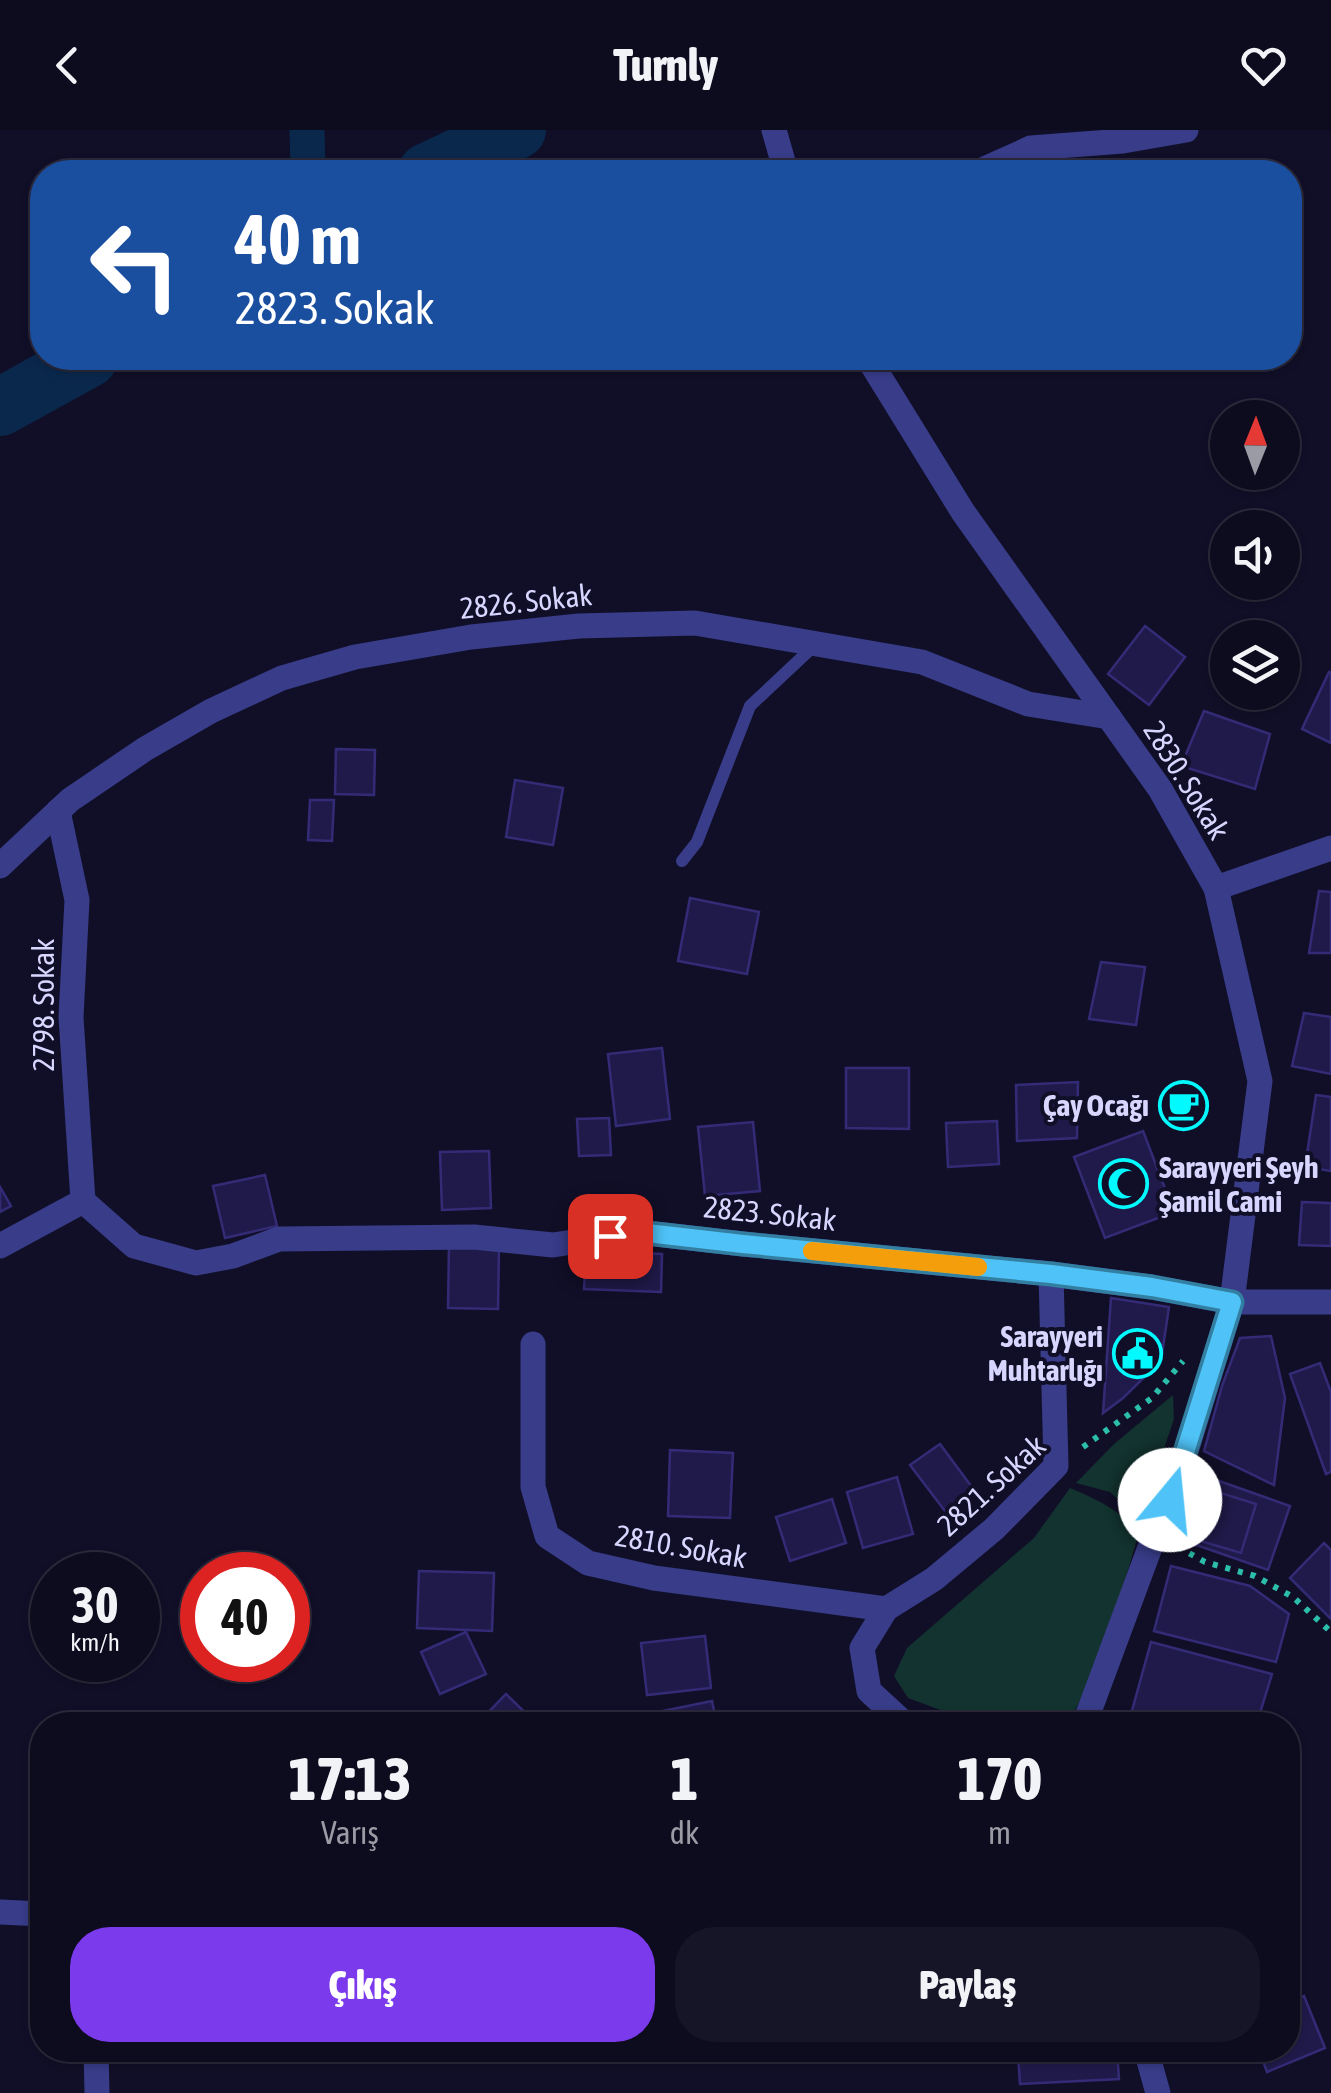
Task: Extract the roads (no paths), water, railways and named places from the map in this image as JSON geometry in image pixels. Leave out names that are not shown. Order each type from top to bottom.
[{"type":"street","points":[[774,130],[783,160]]},
{"type":"street","points":[[1004,160],[1031,148],[1123,141],[1186,130]]},
{"type":"street","name":"2830. Sokak","points":[[875,370],[963,512],[1160,789],[1216,888],[1260,1081],[1232,1302],[1170,1500],[1089,1712]]},
{"type":"street","name":"2826. Sokak","points":[[0,866],[70,800],[145,749],[211,711],[282,678],[355,657],[471,637],[578,626],[694,624],[922,662],[1028,704],[1109,717]]},
{"type":"street","name":"2798. Sokak","points":[[58,811],[77,900],[71,1017],[83,1202]]},
{"type":"street","points":[[1216,888],[1331,848]]},
{"type":"street","points":[[0,1246],[83,1202]]},
{"type":"street","name":"2823. Sokak","points":[[83,1202],[134,1246],[196,1263],[233,1256],[280,1239],[474,1237],[553,1244],[638,1232],[1051,1274],[1232,1302],[1331,1302]]},
{"type":"street","name":"2821. Sokak","points":[[891,1712],[869,1692],[862,1648],[886,1609],[934,1579],[964,1554],[1056,1466],[1051,1274]]},
{"type":"street","name":"2810. Sokak","points":[[534,1344],[532,1487],[547,1536],[588,1563],[654,1578],[886,1609]]},
{"type":"street","points":[[0,1912],[30,1913]]},
{"type":"street","points":[[96,2062],[97,2093]]},
{"type":"street","points":[[1149,2062],[1158,2093]]},
{"type":"lane","points":[[682,862],[697,842],[750,706],[816,643]]},
{"type":"waterway","points":[[307,130],[308,160]]},
{"type":"waterway","points":[[453,160],[517,130]]},
{"type":"waterway","points":[[0,407],[67,370]]},
{"type":"place","name":"Çay Ocağı","points":[[1184,1105]]},
{"type":"place","name":"Sarayyeri Şeyh Şamil Cami","points":[[1124,1184]]},
{"type":"place","name":"Sarayyeri Muhtarlığı","points":[[1138,1353]]}]
